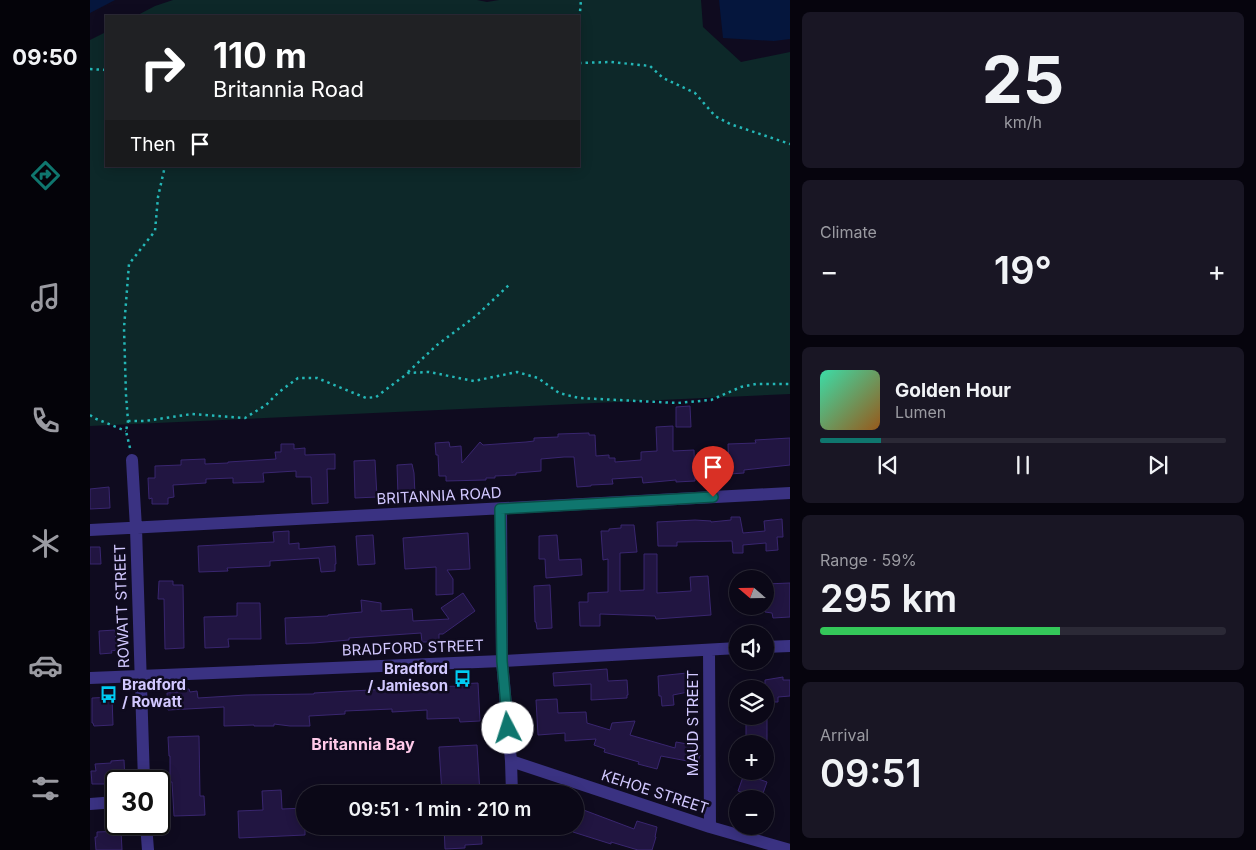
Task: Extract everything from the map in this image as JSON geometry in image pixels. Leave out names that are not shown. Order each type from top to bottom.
[{"type":"street","name":"ROWATT STREET","points":[[132,460],[144,770]]},
{"type":"street","name":"BRITANNIA ROAD","points":[[90,530],[790,492]]},
{"type":"street","points":[[500,509],[502,661],[512,761],[512,785]]},
{"type":"street","points":[[774,647],[790,646]]},
{"type":"street","name":"BRADFORD STREET","points":[[90,678],[502,661],[729,649]]},
{"type":"street","name":"MAUD STREET","points":[[709,650],[710,827]]},
{"type":"street","name":"KEHOE STREET","points":[[512,761],[710,827],[790,850]]},
{"type":"street","points":[[90,804],[105,803]]},
{"type":"street","points":[[147,835],[148,850]]},
{"type":"path","points":[[580,15],[581,0]]},
{"type":"path","points":[[580,64],[611,62],[650,66],[663,78],[695,93],[715,116],[730,124],[790,144]]},
{"type":"path","points":[[90,69],[105,70]]},
{"type":"path","points":[[132,460],[126,431],[128,421],[124,328],[129,264],[155,231],[158,197],[165,167]]},
{"type":"path","points":[[128,421],[146,421],[192,414],[245,418],[266,405],[279,392],[298,378],[317,378],[366,398],[376,397],[405,375],[437,345],[476,316],[511,283]]},
{"type":"path","points":[[405,375],[408,373],[429,372],[474,381],[517,372],[538,378],[559,393],[579,398],[677,403],[712,400],[741,387],[756,384],[790,384]]},
{"type":"path","points":[[90,415],[126,431]]},
{"type":"green space","points":[[173,0],[477,0],[487,2],[499,0],[701,0],[703,27],[741,62],[790,52],[790,394],[90,426],[90,40],[105,32],[105,167],[580,167],[580,15],[138,15],[155,6]]},
{"type":"water","points":[[90,0],[115,0],[90,13]]},
{"type":"water","points":[[719,0],[790,0],[790,39],[774,41],[723,38]]},
{"type":"building","points":[[690,406],[691,427],[676,427],[676,407]]},
{"type":"building","points":[[673,426],[673,451],[694,450],[695,481],[676,482],[676,480],[643,483],[642,477],[612,479],[613,484],[577,487],[574,457],[541,459],[541,471],[495,476],[495,478],[486,478],[486,480],[446,481],[446,476],[439,476],[438,455],[436,455],[435,443],[449,442],[450,447],[461,446],[462,463],[480,442],[483,445],[526,442],[534,441],[534,438],[558,437],[558,434],[589,433],[589,435],[595,435],[596,456],[609,455],[609,458],[615,458],[615,462],[641,460],[641,452],[657,451],[656,427]]},
{"type":"building","points":[[790,438],[790,465],[744,470],[744,473],[729,474],[728,444],[756,443],[755,440]]},
{"type":"building","points":[[281,444],[294,444],[294,449],[305,448],[305,455],[335,454],[335,469],[327,469],[328,503],[312,504],[311,477],[296,477],[296,471],[263,473],[264,482],[233,483],[233,478],[206,479],[206,483],[173,485],[174,497],[168,498],[168,504],[152,504],[152,498],[149,499],[148,478],[155,478],[155,466],[181,465],[181,460],[205,459],[205,464],[276,459],[275,452],[281,452]]},
{"type":"building","points":[[375,460],[377,497],[355,498],[354,461]]},
{"type":"building","points":[[412,464],[415,495],[398,496],[397,465]]},
{"type":"building","points":[[109,487],[110,508],[90,509],[90,489]]},
{"type":"building","points":[[731,517],[740,517],[743,533],[765,531],[764,521],[782,519],[783,537],[777,537],[778,550],[766,551],[766,543],[743,545],[743,553],[733,553],[732,541],[677,542],[677,546],[658,546],[657,522],[695,520],[711,522],[731,520]]},
{"type":"building","points":[[621,525],[634,525],[637,552],[620,553],[620,591],[644,590],[644,554],[657,554],[657,593],[691,591],[690,577],[708,576],[711,615],[656,619],[655,616],[600,614],[600,626],[580,626],[579,602],[588,602],[588,593],[608,592],[608,559],[603,560],[601,531],[621,528]]},
{"type":"building","points":[[289,531],[289,544],[299,543],[299,549],[335,546],[335,571],[321,572],[319,558],[270,561],[270,566],[227,568],[228,571],[199,572],[198,546],[274,542],[273,532]]},
{"type":"building","points":[[468,533],[470,569],[447,570],[453,579],[453,594],[436,595],[436,567],[405,569],[403,538]]},
{"type":"building","points":[[373,535],[375,564],[358,565],[356,536]]},
{"type":"building","points":[[557,535],[559,560],[581,559],[582,575],[546,578],[545,559],[539,559],[539,536]]},
{"type":"building","points":[[90,547],[100,547],[101,564],[90,564]]},
{"type":"building","points":[[159,581],[173,581],[173,585],[183,585],[184,648],[165,649],[164,599],[158,599]]},
{"type":"building","points":[[790,583],[790,617],[773,618],[774,584]]},
{"type":"building","points":[[550,585],[552,628],[537,629],[535,622],[534,586]]},
{"type":"building","points":[[463,593],[475,611],[443,634],[439,634],[439,642],[422,642],[421,633],[286,644],[285,618],[362,612],[361,600],[381,603],[381,611],[412,609],[413,621],[449,619],[441,608]]},
{"type":"building","points":[[237,603],[260,603],[261,639],[228,639],[229,647],[205,648],[204,617],[237,616]]},
{"type":"building","points":[[115,630],[117,650],[111,651],[112,653],[100,654],[99,631]]},
{"type":"building","points":[[607,669],[608,681],[627,680],[627,698],[591,700],[591,684],[554,686],[553,673]]},
{"type":"building","points":[[687,673],[688,692],[673,695],[674,705],[662,706],[661,696],[659,696],[658,676]]},
{"type":"building","points":[[783,677],[783,680],[790,680],[790,696],[778,697],[778,702],[774,702],[774,680],[765,680]]},
{"type":"building","points":[[478,683],[480,721],[460,722],[459,718],[427,719],[427,710],[392,712],[392,709],[345,711],[345,714],[309,716],[310,726],[274,724],[274,726],[224,726],[224,707],[168,710],[167,693],[189,689],[190,692],[197,691],[198,698],[314,694],[458,686],[458,684]]},
{"type":"building","points":[[112,697],[113,725],[94,726],[92,723],[92,698]]},
{"type":"building","points":[[557,699],[558,713],[586,712],[587,723],[610,730],[612,723],[635,721],[630,735],[675,748],[676,742],[693,745],[692,753],[700,755],[698,763],[661,756],[657,769],[604,752],[605,749],[594,745],[596,739],[565,741],[565,733],[538,735],[536,700]]},
{"type":"building","points":[[746,725],[767,725],[767,735],[746,735]]},
{"type":"building","points":[[199,736],[200,796],[204,796],[205,815],[174,816],[168,737]]},
{"type":"building","points":[[477,745],[479,785],[441,785],[439,747]]},
{"type":"building","points":[[124,760],[124,770],[105,770],[105,784],[92,784],[91,771],[96,771],[95,764],[111,763],[111,761]]},
{"type":"building","points":[[742,780],[761,780],[767,782],[764,790],[738,790]]},
{"type":"building","points":[[281,790],[282,809],[296,808],[296,835],[305,835],[239,838],[238,811],[263,810],[262,791]]},
{"type":"building","points":[[584,810],[634,829],[637,821],[657,827],[652,850],[638,850],[611,842],[611,844],[582,835]]},
{"type":"building","points":[[97,832],[105,832],[105,835],[121,835],[122,850],[96,850],[95,837],[97,837]]},
{"type":"building","points":[[444,835],[482,835],[482,844],[465,845],[465,848],[445,849]]},
{"type":"place","name":"Bradford / Jamieson","points":[[462,678]]},
{"type":"place","name":"Bradford / Rowatt","points":[[108,694]]},
{"type":"district","name":"Britannia Bay","points":[[363,744]]},
{"type":"route","points":[[508,728],[502,661],[500,509],[713,497]]}]
